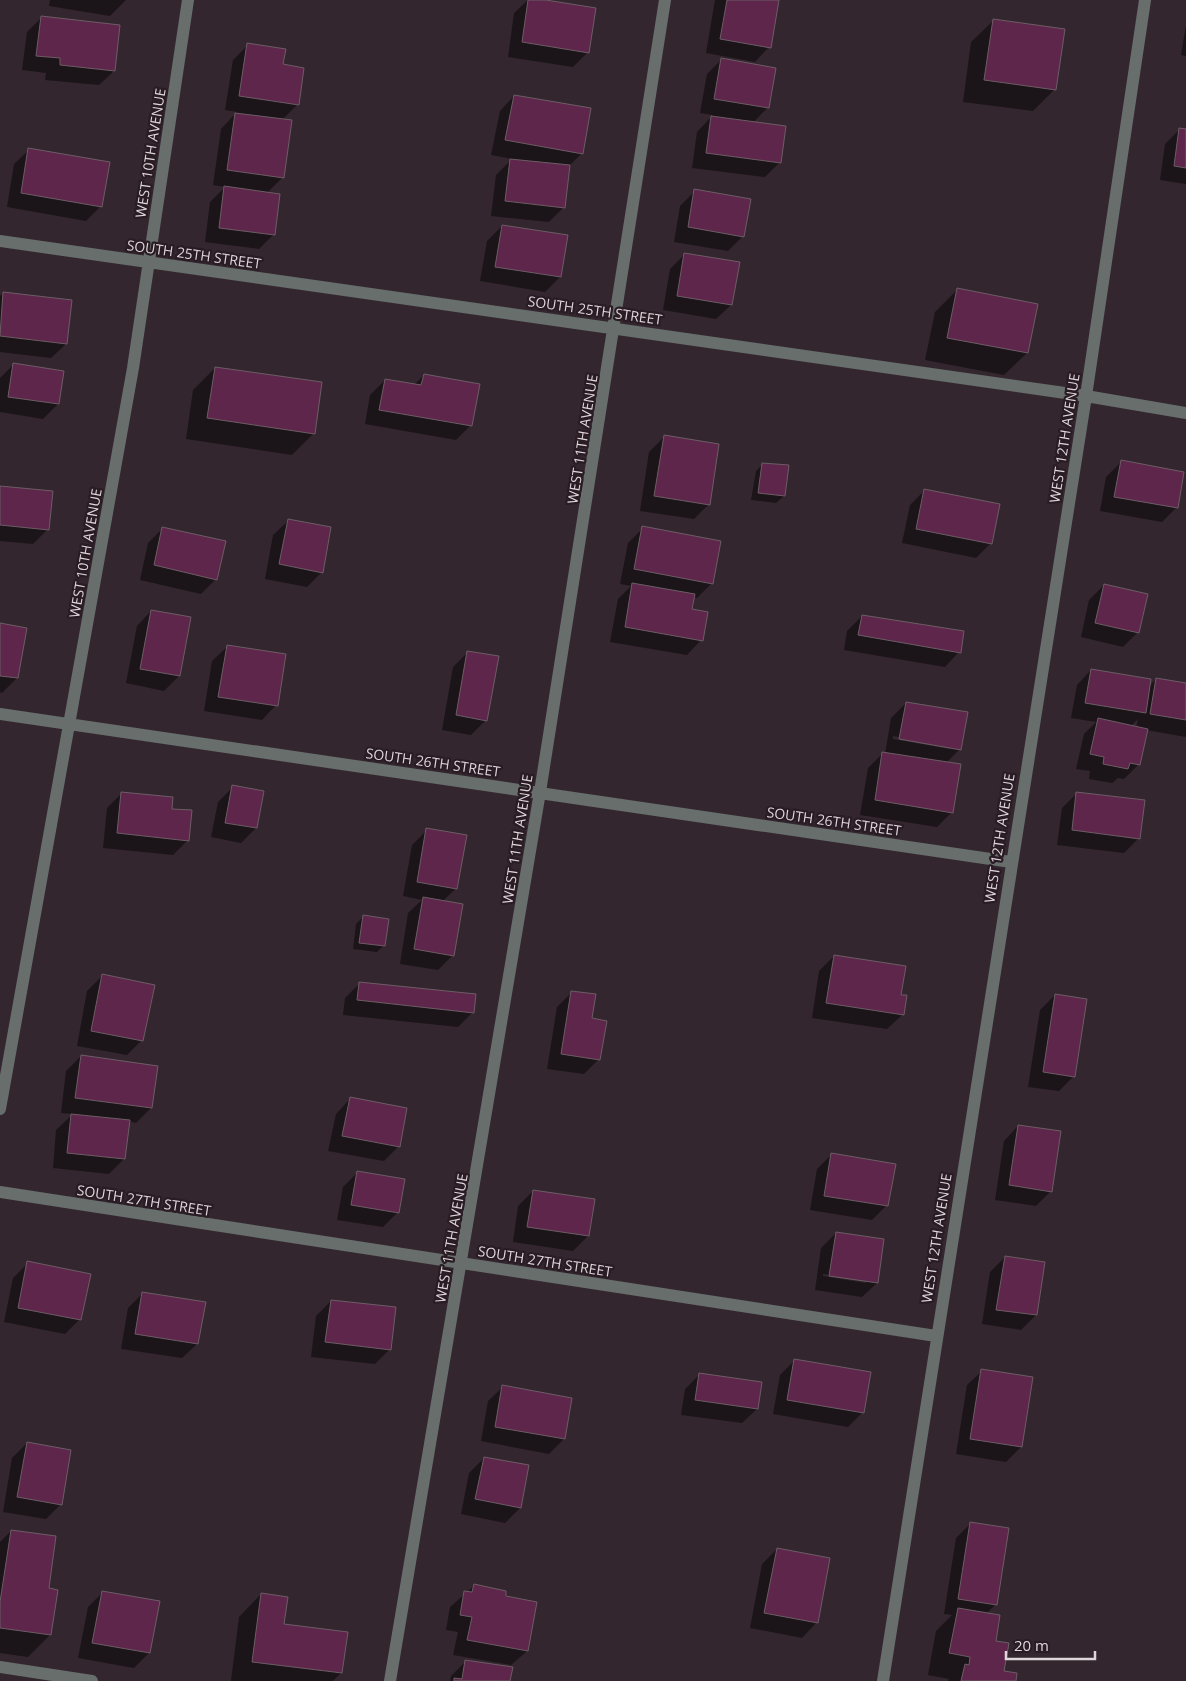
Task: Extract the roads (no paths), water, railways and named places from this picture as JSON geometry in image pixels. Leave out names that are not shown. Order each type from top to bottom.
[{"type":"street","name":"WEST 10TH AVENUE","points":[[0,1108],[133,368],[188,0]]},
{"type":"street","name":"WEST 11TH AVENUE","points":[[390,1681],[462,1264],[540,792],[615,328],[665,0]]},
{"type":"street","name":"WEST 12TH AVENUE","points":[[883,1681],[1086,396],[1145,0]]},
{"type":"street","name":"SOUTH 25TH STREET","points":[[0,241],[149,264],[615,328],[1086,396],[1186,413]]},
{"type":"street","name":"SOUTH 26TH STREET","points":[[0,714],[69,726],[540,792],[1011,862]]},
{"type":"street","name":"SOUTH 27TH STREET","points":[[0,1192],[936,1336]]},
{"type":"street","points":[[0,1667],[92,1681]]}]
